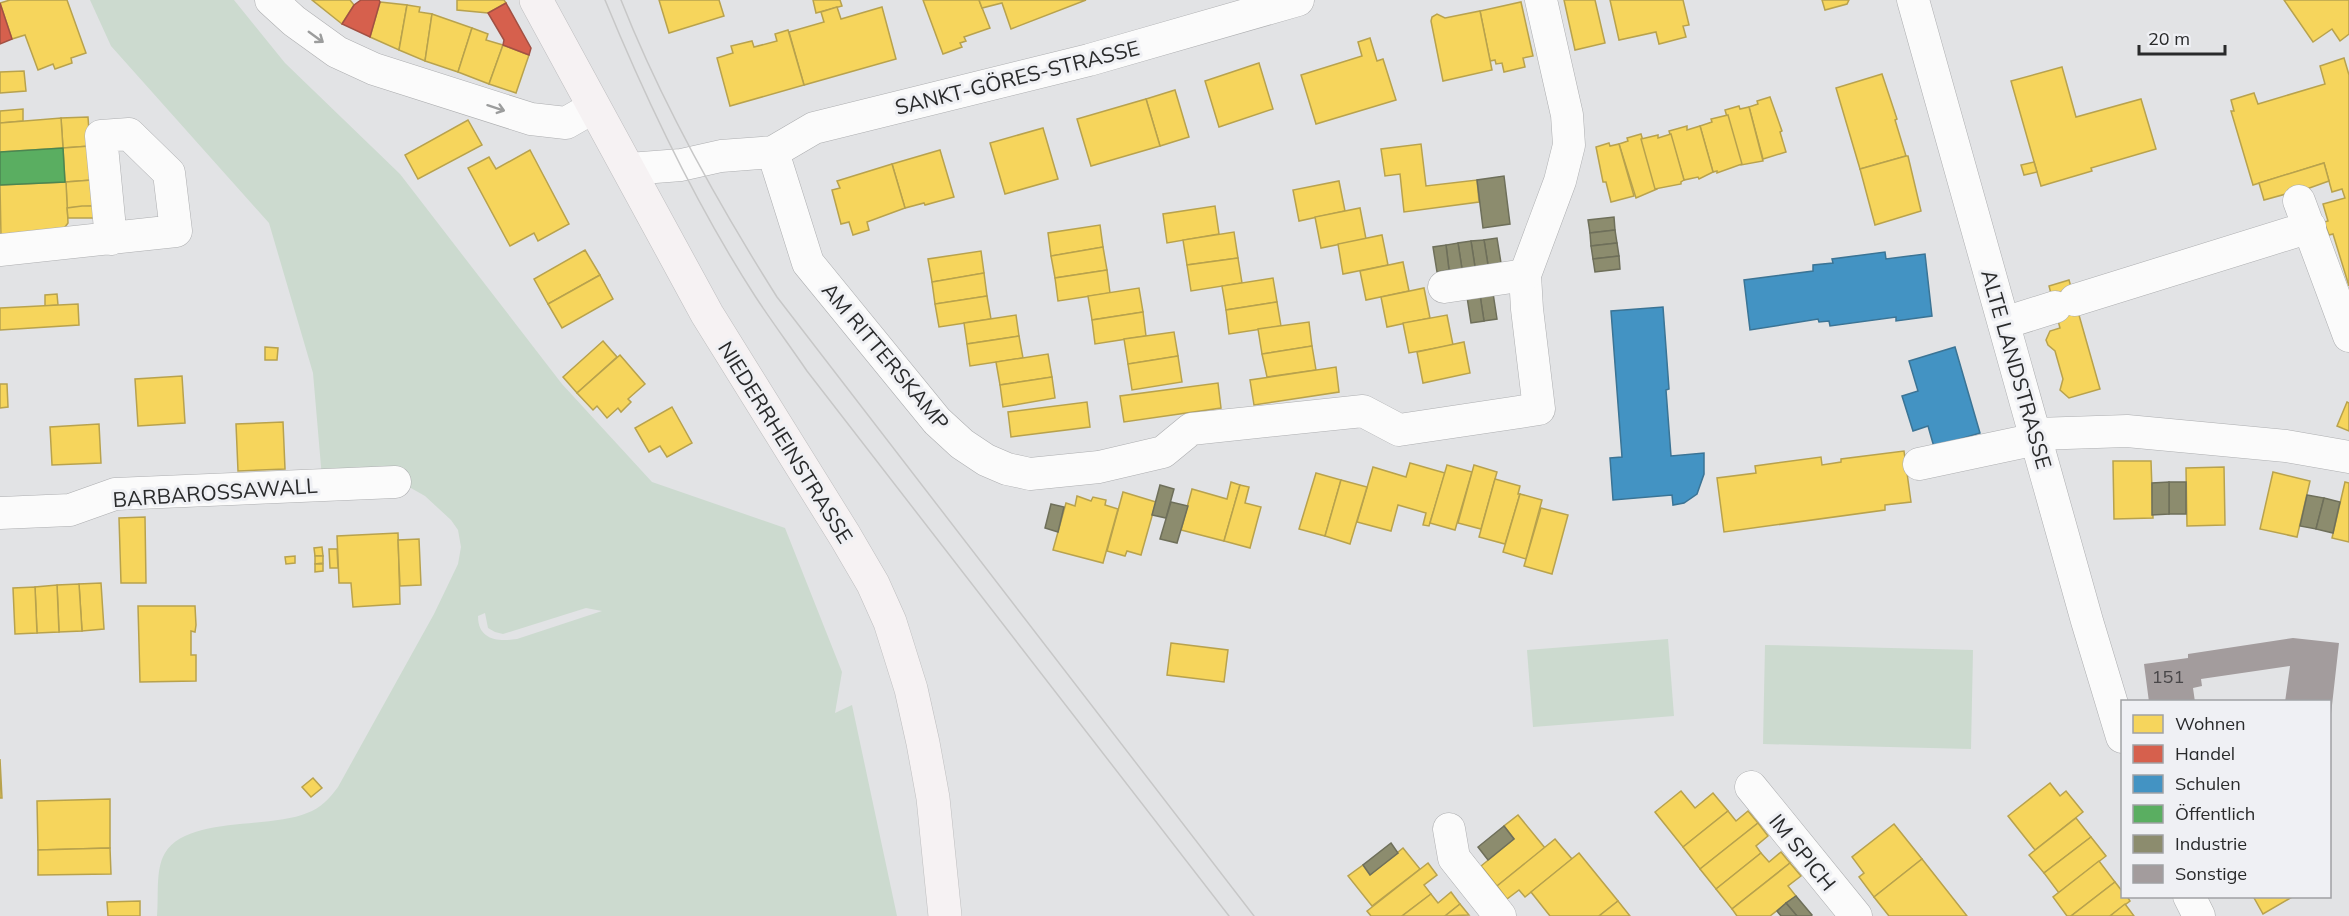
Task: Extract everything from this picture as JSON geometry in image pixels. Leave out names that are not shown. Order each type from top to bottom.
[{"type":"main road","name":"NIEDERRHEINSTRASSE","points":[[536,0],[706,314],[845,536],[873,584],[890,622],[911,689],[923,742],[933,798],[945,916]]},
{"type":"street","points":[[271,0],[294,21],[337,52],[374,69],[531,119],[566,123],[594,107]]},
{"type":"street","name":"SANKT-GÖRES-STRASSE","points":[[773,152],[814,129],[1089,60],[1298,0]]},
{"type":"street","name":"AM RITTERSKAMP","points":[[773,152],[808,264],[937,421],[962,444],[986,460],[1007,469],[1030,474],[1099,467],[1163,452],[1191,429],[1363,411],[1399,430],[1539,409],[1525,275],[1560,181],[1569,145],[1568,114],[1541,0]]},
{"type":"street","name":"ALTE LANDSTRASSE","points":[[1913,0],[2087,621],[2121,734]]},
{"type":"street","points":[[629,169],[681,165],[720,156],[773,152]]},
{"type":"street","points":[[2004,322],[2065,304],[2305,214],[2349,336]]},
{"type":"street","points":[[0,250],[111,239]]},
{"type":"street","points":[[1444,286],[1525,275]]},
{"type":"street","points":[[1919,464],[2037,437],[2127,431],[2286,446],[2349,457]]},
{"type":"street","name":"BARBAROSSAWALL","points":[[0,513],[70,510],[115,494],[395,482]]},
{"type":"street","name":"IM SPICH","points":[[1750,787],[1856,916]]},
{"type":"street","points":[[1449,829],[1454,858],[1500,916]]},
{"type":"street","points":[[2190,898],[2199,916]]},
{"type":"shaded area","points":[[90,0],[234,0],[285,63],[400,174],[562,384],[652,482],[785,528],[842,672],[835,713],[852,705],[897,916],[157,916],[160,867],[165,853],[176,841],[191,833],[210,828],[291,818],[317,808],[332,795],[434,614],[458,564],[461,547],[458,530],[451,520],[425,496],[395,479],[322,478],[313,373],[269,223],[111,46]],"holes":[[[586,608],[602,611],[510,640],[490,638],[485,635],[481,630],[478,616],[485,613],[488,628],[503,634]]]},
{"type":"shaded area","points":[[1668,639],[1674,716],[1533,727],[1527,650]]},
{"type":"shaded area","points":[[1765,645],[1973,650],[1971,749],[1763,744]]},
{"type":"building: Wohnen","points":[[10,0],[67,0],[86,53],[71,58],[72,63],[55,69],[53,64],[38,70],[25,35],[12,39],[0,3]]},
{"type":"building: Wohnen","points":[[312,0],[350,0],[354,5],[342,24]]},
{"type":"building: Wohnen","points":[[457,0],[504,0],[506,3],[488,13],[457,10]]},
{"type":"building: Wohnen","points":[[659,0],[719,0],[724,16],[669,33]]},
{"type":"building: Wohnen","points":[[813,0],[840,0],[842,6],[816,13]]},
{"type":"building: Wohnen","points":[[923,0],[979,0],[990,28],[964,37],[966,41],[960,43],[962,47],[943,54]]},
{"type":"building: Wohnen","points":[[979,0],[1086,0],[1011,29],[1002,3],[982,8]]},
{"type":"building: Wohnen","points":[[1564,0],[1595,0],[1605,43],[1575,50]]},
{"type":"building: Wohnen","points":[[1610,0],[1683,0],[1689,25],[1683,26],[1686,37],[1659,44],[1656,32],[1619,40]]},
{"type":"building: Wohnen","points":[[1822,0],[1849,0],[1847,4],[1825,10]]},
{"type":"building: Wohnen","points":[[2284,0],[2349,0],[2349,34],[2340,41],[2332,29],[2313,42]]},
{"type":"building: Wohnen","points":[[380,2],[407,5],[399,50],[370,37]]},
{"type":"building: Wohnen","points":[[1521,2],[1533,56],[1523,58],[1525,67],[1504,72],[1502,63],[1496,64],[1495,60],[1490,61],[1480,11]]},
{"type":"building: Wohnen","points":[[407,5],[420,7],[419,12],[432,14],[425,61],[399,50]]},
{"type":"building: Wohnen","points":[[837,7],[841,19],[882,7],[896,59],[804,85],[789,32],[824,22],[821,12]]},
{"type":"building: Wohnen","points":[[1480,11],[1492,70],[1443,81],[1432,17],[1437,14],[1445,18]]},
{"type":"building: Wohnen","points":[[432,14],[472,28],[458,72],[425,61]]},
{"type":"building: Wohnen","points":[[472,28],[488,34],[486,40],[503,45],[489,84],[458,72]]},
{"type":"building: Wohnen","points":[[788,30],[804,85],[730,106],[717,58],[733,53],[731,46],[752,41],[754,47],[777,41],[775,34]]},
{"type":"building: Wohnen","points":[[1370,38],[1377,61],[1383,59],[1396,100],[1316,124],[1301,75],[1362,56],[1358,42]]},
{"type":"building: Wohnen","points":[[503,45],[529,55],[516,93],[489,84]]},
{"type":"building: Wohnen","points":[[2344,58],[2349,75],[2349,286],[2333,234],[2329,235],[2324,222],[2328,221],[2323,204],[2345,198],[2342,189],[2332,192],[2324,163],[2253,185],[2231,111],[2234,111],[2231,100],[2254,93],[2258,104],[2325,84],[2320,66]]},
{"type":"building: Wohnen","points":[[1259,63],[1273,109],[1219,127],[1205,81]]},
{"type":"building: Wohnen","points":[[2062,67],[2076,117],[2141,99],[2156,149],[2091,168],[2092,171],[2041,186],[2011,81]]},
{"type":"building: Wohnen","points":[[24,71],[26,91],[0,93],[0,72]]},
{"type":"building: Wohnen","points":[[1882,74],[1906,156],[1860,169],[1836,88]]},
{"type":"building: Wohnen","points":[[1175,90],[1189,137],[1160,146],[1146,99]]},
{"type":"building: Wohnen","points":[[1770,97],[1782,131],[1780,132],[1786,152],[1763,159],[1749,107],[1758,104],[1757,101]]},
{"type":"building: Wohnen","points":[[1146,99],[1160,146],[1091,166],[1077,119]]},
{"type":"building: Wohnen","points":[[1739,106],[1740,109],[1749,107],[1763,161],[1741,165],[1725,110]]},
{"type":"building: Wohnen","points":[[23,109],[23,121],[0,123],[0,111]]},
{"type":"building: Wohnen","points":[[1728,115],[1742,164],[1717,173],[1717,171],[1713,172],[1700,126],[1712,122],[1711,119]]},
{"type":"building: Wohnen","points":[[88,117],[90,146],[63,148],[61,118]]},
{"type":"building: Wohnen","points":[[61,118],[63,148],[0,152],[0,123]]},
{"type":"building: Wohnen","points":[[468,120],[482,145],[418,179],[405,155]]},
{"type":"building: Wohnen","points":[[1687,126],[1687,130],[1700,126],[1713,172],[1699,179],[1698,177],[1684,180],[1669,131]]},
{"type":"building: Wohnen","points":[[1043,128],[1058,179],[1005,194],[990,143]]},
{"type":"building: Wohnen","points":[[1641,134],[1657,189],[1636,198],[1619,144],[1628,141],[1627,138]]},
{"type":"building: Wohnen","points":[[1671,134],[1684,180],[1681,184],[1655,189],[1641,139],[1658,135],[1658,138]]},
{"type":"building: Wohnen","points":[[1609,143],[1610,146],[1619,144],[1634,196],[1611,202],[1606,182],[1603,182],[1596,147]]},
{"type":"building: Wohnen","points":[[1421,144],[1426,186],[1477,180],[1479,202],[1404,212],[1400,174],[1385,176],[1381,149]]},
{"type":"building: Wohnen","points":[[90,146],[92,180],[65,182],[63,148]]},
{"type":"building: Wohnen","points":[[530,150],[569,224],[538,241],[534,233],[510,246],[468,168],[489,157],[496,169]]},
{"type":"building: Wohnen","points":[[940,150],[954,197],[905,208],[892,164]]},
{"type":"building: Wohnen","points":[[1908,156],[1921,211],[1875,225],[1860,169]]},
{"type":"building: Wohnen","points":[[2034,162],[2037,172],[2024,175],[2021,165]]},
{"type":"building: Wohnen","points":[[2324,163],[2329,181],[2287,196],[2286,194],[2264,200],[2259,183]]},
{"type":"building: Wohnen","points":[[892,164],[905,208],[867,222],[869,230],[853,235],[849,222],[841,224],[832,190],[840,188],[837,181]]},
{"type":"building: Wohnen","points":[[92,180],[94,206],[67,208],[66,182]]},
{"type":"building: Wohnen","points":[[1339,181],[1345,211],[1299,221],[1293,190]]},
{"type":"building: Wohnen","points":[[66,182],[68,223],[60,234],[1,237],[0,185]]},
{"type":"building: Wohnen","points":[[94,206],[95,218],[68,218],[67,208]]},
{"type":"building: Wohnen","points":[[1215,206],[1219,234],[1167,243],[1163,214]]},
{"type":"building: Wohnen","points":[[1360,208],[1366,239],[1321,248],[1315,217]]},
{"type":"building: Wohnen","points":[[1100,225],[1103,247],[1051,256],[1048,233]]},
{"type":"building: Wohnen","points":[[1234,232],[1238,258],[1187,265],[1183,240]]},
{"type":"building: Wohnen","points":[[1382,235],[1388,265],[1343,274],[1338,244]]},
{"type":"building: Wohnen","points":[[1103,247],[1107,270],[1055,278],[1051,256]]},
{"type":"building: Wohnen","points":[[585,250],[600,275],[548,304],[534,279]]},
{"type":"building: Wohnen","points":[[981,251],[984,273],[932,282],[928,259]]},
{"type":"building: Wohnen","points":[[1238,258],[1242,283],[1191,291],[1187,265]]},
{"type":"building: Wohnen","points":[[1403,262],[1409,291],[1366,300],[1360,271]]},
{"type":"building: Wohnen","points":[[1107,270],[1110,293],[1058,301],[1055,278]]},
{"type":"building: Wohnen","points":[[984,273],[987,296],[935,304],[932,282]]},
{"type":"building: Wohnen","points":[[600,275],[613,299],[562,328],[548,304]]},
{"type":"building: Wohnen","points":[[1273,278],[1277,302],[1226,310],[1222,286]]},
{"type":"building: Wohnen","points":[[2069,280],[2100,389],[2069,398],[2060,390],[2063,379],[2055,351],[2046,340],[2050,331],[2060,328],[2049,286]]},
{"type":"building: Wohnen","points":[[1139,288],[1143,312],[1092,320],[1088,296]]},
{"type":"building: Wohnen","points":[[1424,288],[1430,318],[1387,327],[1381,297]]},
{"type":"building: Wohnen","points":[[57,294],[58,305],[45,306],[45,295]]},
{"type":"building: Wohnen","points":[[987,296],[991,319],[939,327],[935,304]]},
{"type":"building: Wohnen","points":[[1277,302],[1281,326],[1229,334],[1226,310]]},
{"type":"building: Wohnen","points":[[78,304],[79,325],[0,330],[0,308]]},
{"type":"building: Wohnen","points":[[1143,312],[1146,336],[1095,344],[1092,320]]},
{"type":"building: Wohnen","points":[[1016,315],[1019,336],[967,344],[964,323]]},
{"type":"building: Wohnen","points":[[1447,315],[1453,345],[1409,353],[1403,323]]},
{"type":"building: Wohnen","points":[[1309,322],[1312,346],[1262,354],[1258,329]]},
{"type":"building: Wohnen","points":[[1174,332],[1178,356],[1128,364],[1124,339]]},
{"type":"building: Wohnen","points":[[1019,336],[1023,358],[970,366],[967,344]]},
{"type":"building: Wohnen","points":[[603,341],[617,357],[577,393],[563,377]]},
{"type":"building: Wohnen","points":[[1464,342],[1470,373],[1423,383],[1417,352]]},
{"type":"building: Wohnen","points":[[1312,346],[1316,370],[1267,377],[1262,354]]},
{"type":"building: Wohnen","points":[[265,347],[278,348],[277,360],[265,360]]},
{"type":"building: Wohnen","points":[[1048,354],[1052,377],[1000,385],[996,362]]},
{"type":"building: Wohnen","points":[[620,355],[645,384],[628,399],[631,402],[621,412],[618,408],[607,418],[597,406],[593,410],[577,393]]},
{"type":"building: Wohnen","points":[[1178,356],[1182,382],[1132,390],[1128,364]]},
{"type":"building: Wohnen","points":[[1336,367],[1339,392],[1254,405],[1250,380]]},
{"type":"building: Wohnen","points":[[182,376],[185,423],[138,426],[135,379]]},
{"type":"building: Wohnen","points":[[1052,377],[1055,398],[1003,407],[1000,385]]},
{"type":"building: Wohnen","points":[[1218,383],[1221,408],[1124,422],[1120,396]]},
{"type":"building: Wohnen","points":[[0,384],[7,384],[8,407],[0,408]]},
{"type":"building: Wohnen","points":[[1087,402],[1090,427],[1011,437],[1008,412]]},
{"type":"building: Wohnen","points":[[2347,402],[2349,403],[2349,431],[2337,426]]},
{"type":"building: Wohnen","points":[[672,407],[692,443],[667,457],[660,446],[649,452],[635,428]]},
{"type":"building: Wohnen","points":[[283,422],[285,469],[238,471],[236,424]]},
{"type":"building: Wohnen","points":[[99,424],[101,463],[52,465],[50,427]]},
{"type":"building: Wohnen","points":[[1904,451],[1911,502],[1885,505],[1885,510],[1724,532],[1717,478],[1756,473],[1755,466],[1821,457],[1822,465],[1841,462],[1841,459]]},
{"type":"building: Wohnen","points":[[2113,461],[2151,461],[2153,518],[2114,519]]},
{"type":"building: Wohnen","points":[[1410,463],[1445,473],[1429,526],[1423,525],[1426,513],[1398,505],[1391,531],[1357,522],[1373,467],[1406,477]]},
{"type":"building: Wohnen","points":[[1447,465],[1472,472],[1455,530],[1430,523]]},
{"type":"building: Wohnen","points":[[1474,465],[1497,472],[1481,529],[1458,523]]},
{"type":"building: Wohnen","points":[[2224,467],[2225,525],[2187,526],[2186,468]]},
{"type":"building: Wohnen","points":[[2273,472],[2310,481],[2297,537],[2260,529]]},
{"type":"building: Wohnen","points":[[1316,473],[1341,480],[1325,536],[1299,529]]},
{"type":"building: Wohnen","points":[[1495,479],[1520,486],[1518,494],[1520,494],[1505,544],[1479,537]]},
{"type":"building: Wohnen","points":[[1341,480],[1367,487],[1350,544],[1325,536]]},
{"type":"building: Wohnen","points":[[1231,482],[1240,485],[1224,541],[1181,530],[1192,489],[1227,499]]},
{"type":"building: Wohnen","points":[[2345,482],[2349,483],[2349,542],[2332,538]]},
{"type":"building: Wohnen","points":[[1240,485],[1249,487],[1245,503],[1261,507],[1250,548],[1224,541]]},
{"type":"building: Wohnen","points":[[1123,492],[1156,502],[1141,555],[1127,551],[1125,556],[1107,551]]},
{"type":"building: Wohnen","points":[[1520,494],[1542,500],[1526,559],[1503,552]]},
{"type":"building: Wohnen","points":[[1077,496],[1091,501],[1093,497],[1106,500],[1105,505],[1118,509],[1103,563],[1053,550],[1066,503],[1075,506]]},
{"type":"building: Wohnen","points":[[1541,508],[1568,515],[1552,574],[1524,566]]},
{"type":"building: Wohnen","points":[[145,517],[146,583],[121,583],[119,518]]},
{"type":"building: Wohnen","points":[[398,533],[400,604],[353,607],[351,583],[339,583],[337,536]]},
{"type":"building: Wohnen","points":[[419,539],[421,585],[400,586],[398,540]]},
{"type":"building: Wohnen","points":[[322,547],[323,556],[315,556],[314,548]]},
{"type":"building: Wohnen","points":[[329,549],[337,549],[338,568],[330,568]]},
{"type":"building: Wohnen","points":[[295,556],[295,563],[286,564],[285,557]]},
{"type":"building: Wohnen","points":[[315,556],[323,556],[323,563],[315,564]]},
{"type":"building: Wohnen","points":[[315,564],[323,564],[323,571],[315,572]]},
{"type":"building: Wohnen","points":[[101,583],[104,629],[82,631],[79,584]]},
{"type":"building: Wohnen","points":[[79,584],[82,631],[59,632],[57,585]]},
{"type":"building: Wohnen","points":[[57,585],[59,632],[37,633],[35,587]]},
{"type":"building: Wohnen","points":[[35,587],[37,633],[15,634],[13,588]]},
{"type":"building: Wohnen","points":[[138,606],[195,606],[196,625],[195,632],[191,631],[191,655],[196,655],[196,681],[140,682]]},
{"type":"building: Wohnen","points":[[1171,643],[1228,650],[1224,682],[1167,675]]},
{"type":"building: Wohnen","points":[[0,759],[2,798],[0,798]]},
{"type":"building: Wohnen","points":[[313,778],[322,788],[311,797],[302,787]]},
{"type":"building: Wohnen","points":[[2050,783],[2060,796],[2066,791],[2083,812],[2035,850],[2008,816]]},
{"type":"building: Wohnen","points":[[1681,791],[1695,808],[1713,793],[1728,811],[1683,847],[1655,812]]},
{"type":"building: Wohnen","points":[[110,799],[110,848],[38,850],[37,801]]},
{"type":"building: Wohnen","points":[[1728,811],[1736,821],[1748,811],[1758,823],[1700,869],[1683,847]]},
{"type":"building: Wohnen","points":[[1518,815],[1545,848],[1497,886],[1481,866],[1514,839],[1504,826]]},
{"type":"building: Wohnen","points":[[2076,818],[2091,837],[2044,873],[2029,855]]},
{"type":"building: Wohnen","points":[[1758,823],[1768,836],[1756,846],[1761,853],[1716,889],[1700,869]]},
{"type":"building: Wohnen","points":[[1894,824],[1922,859],[1874,897],[1859,877],[1864,873],[1852,857]]},
{"type":"building: Wohnen","points":[[2091,837],[2106,856],[2059,893],[2044,873]]},
{"type":"building: Wohnen","points":[[1555,839],[1572,859],[1525,897],[1519,890],[1507,899],[1497,886]]},
{"type":"building: Wohnen","points":[[110,848],[111,874],[38,875],[38,850]]},
{"type":"building: Wohnen","points":[[1403,848],[1420,869],[1372,906],[1348,876],[1363,865],[1370,875]]},
{"type":"building: Wohnen","points":[[1781,852],[1790,863],[1732,909],[1716,889],[1761,853],[1769,862]]},
{"type":"building: Wohnen","points":[[1579,853],[1618,901],[1599,916],[1550,916],[1531,892]]},
{"type":"building: Wohnen","points":[[1922,859],[1967,916],[1889,916],[1874,897]]},
{"type":"building: Wohnen","points":[[2099,861],[2115,882],[2071,916],[2067,916],[2053,897]]},
{"type":"building: Wohnen","points":[[1428,863],[1437,875],[1424,885],[1431,894],[1402,916],[1371,916],[1367,911]]},
{"type":"building: Wohnen","points":[[1790,863],[1801,876],[1788,886],[1796,896],[1770,916],[1737,916],[1732,909]]},
{"type":"building: Wohnen","points":[[2115,882],[2121,890],[2121,898],[2128,898],[2130,901],[2110,916],[2071,916]]},
{"type":"building: Wohnen","points":[[1451,892],[1460,904],[1445,916],[1402,916],[1431,894],[1438,903]]},
{"type":"building: Wohnen","points":[[2254,898],[2291,898],[2263,914]]},
{"type":"building: Wohnen","points":[[140,901],[140,916],[108,916],[107,902]]},
{"type":"building: Wohnen","points":[[1618,901],[1630,916],[1599,916]]},
{"type":"building: Wohnen","points":[[1460,904],[1469,915],[1445,916]]},
{"type":"building: Wohnen","points":[[2125,904],[2134,916],[2110,916]]},
{"type":"building: Handel","points":[[361,0],[379,0],[380,2],[370,37],[342,24],[354,5]]},
{"type":"building: Handel","points":[[0,3],[12,39],[0,44]]},
{"type":"building: Handel","points":[[506,3],[531,48],[529,55],[503,45],[504,40],[488,13]]},
{"type":"building: Schulen","points":[[1885,252],[1886,259],[1925,254],[1932,316],[1896,321],[1896,317],[1830,326],[1829,321],[1819,322],[1818,319],[1750,330],[1744,280],[1813,271],[1813,265],[1833,263],[1832,259]]},
{"type":"building: Schulen","points":[[1663,307],[1671,456],[1704,453],[1704,474],[1697,494],[1684,503],[1673,505],[1672,495],[1613,500],[1610,458],[1622,457],[1611,311]]},
{"type":"building: Schulen","points":[[1955,347],[1980,433],[1934,447],[1928,426],[1913,431],[1902,396],[1918,391],[1909,361]]},
{"type":"building: Öffentlich","points":[[63,148],[65,182],[0,185],[0,152]]},
{"type":"building: Industrie","points":[[1504,176],[1510,224],[1483,228],[1477,180]]},
{"type":"building: Industrie","points":[[1614,217],[1615,230],[1590,233],[1588,220]]},
{"type":"building: Industrie","points":[[1615,230],[1617,243],[1591,246],[1590,233]]},
{"type":"building: Industrie","points":[[1497,238],[1501,263],[1488,265],[1484,240]]},
{"type":"building: Industrie","points":[[1484,240],[1488,265],[1475,267],[1471,241]]},
{"type":"building: Industrie","points":[[1471,241],[1475,267],[1462,269],[1458,243]]},
{"type":"building: Industrie","points":[[1458,243],[1462,269],[1449,270],[1446,245]]},
{"type":"building: Industrie","points":[[1617,243],[1619,256],[1593,259],[1591,246]]},
{"type":"building: Industrie","points":[[1446,245],[1449,270],[1437,272],[1433,247]]},
{"type":"building: Industrie","points":[[1619,256],[1620,269],[1595,272],[1593,259]]},
{"type":"building: Industrie","points":[[1493,293],[1497,319],[1484,321],[1480,295]]},
{"type":"building: Industrie","points":[[1480,295],[1484,321],[1471,323],[1467,297]]},
{"type":"building: Industrie","points":[[2169,482],[2186,482],[2186,514],[2169,514]]},
{"type":"building: Industrie","points":[[2169,482],[2169,514],[2152,515],[2152,483]]},
{"type":"building: Industrie","points":[[1160,485],[1174,489],[1166,518],[1152,515]]},
{"type":"building: Industrie","points":[[2307,495],[2324,498],[2316,529],[2300,526]]},
{"type":"building: Industrie","points":[[2324,498],[2340,502],[2333,533],[2316,529]]},
{"type":"building: Industrie","points":[[1171,502],[1188,506],[1177,543],[1160,539]]},
{"type":"building: Industrie","points":[[1051,504],[1064,507],[1058,532],[1045,528]]},
{"type":"building: Industrie","points":[[1504,826],[1514,839],[1488,860],[1478,847]]},
{"type":"building: Industrie","points":[[1391,843],[1398,853],[1370,875],[1363,865]]},
{"type":"building: Industrie","points":[[1796,896],[1811,916],[1797,916],[1786,903]]},
{"type":"building: Industrie","points":[[1786,903],[1797,916],[1781,916],[1777,911]]},
{"type":"building: Sonstige","points":[[2293,638],[2339,643],[2331,714],[2331,700],[2285,700],[2290,666],[2201,679],[2202,686],[2193,688],[2195,700],[2149,700],[2144,664],[2188,658],[2188,654]]},
{"type":"tram line","points":[[605,0],[673,151],[712,225],[761,306],[807,371],[1229,916]]},
{"type":"tram line","points":[[621,0],[654,77],[692,152],[777,297],[1254,916]]}]
